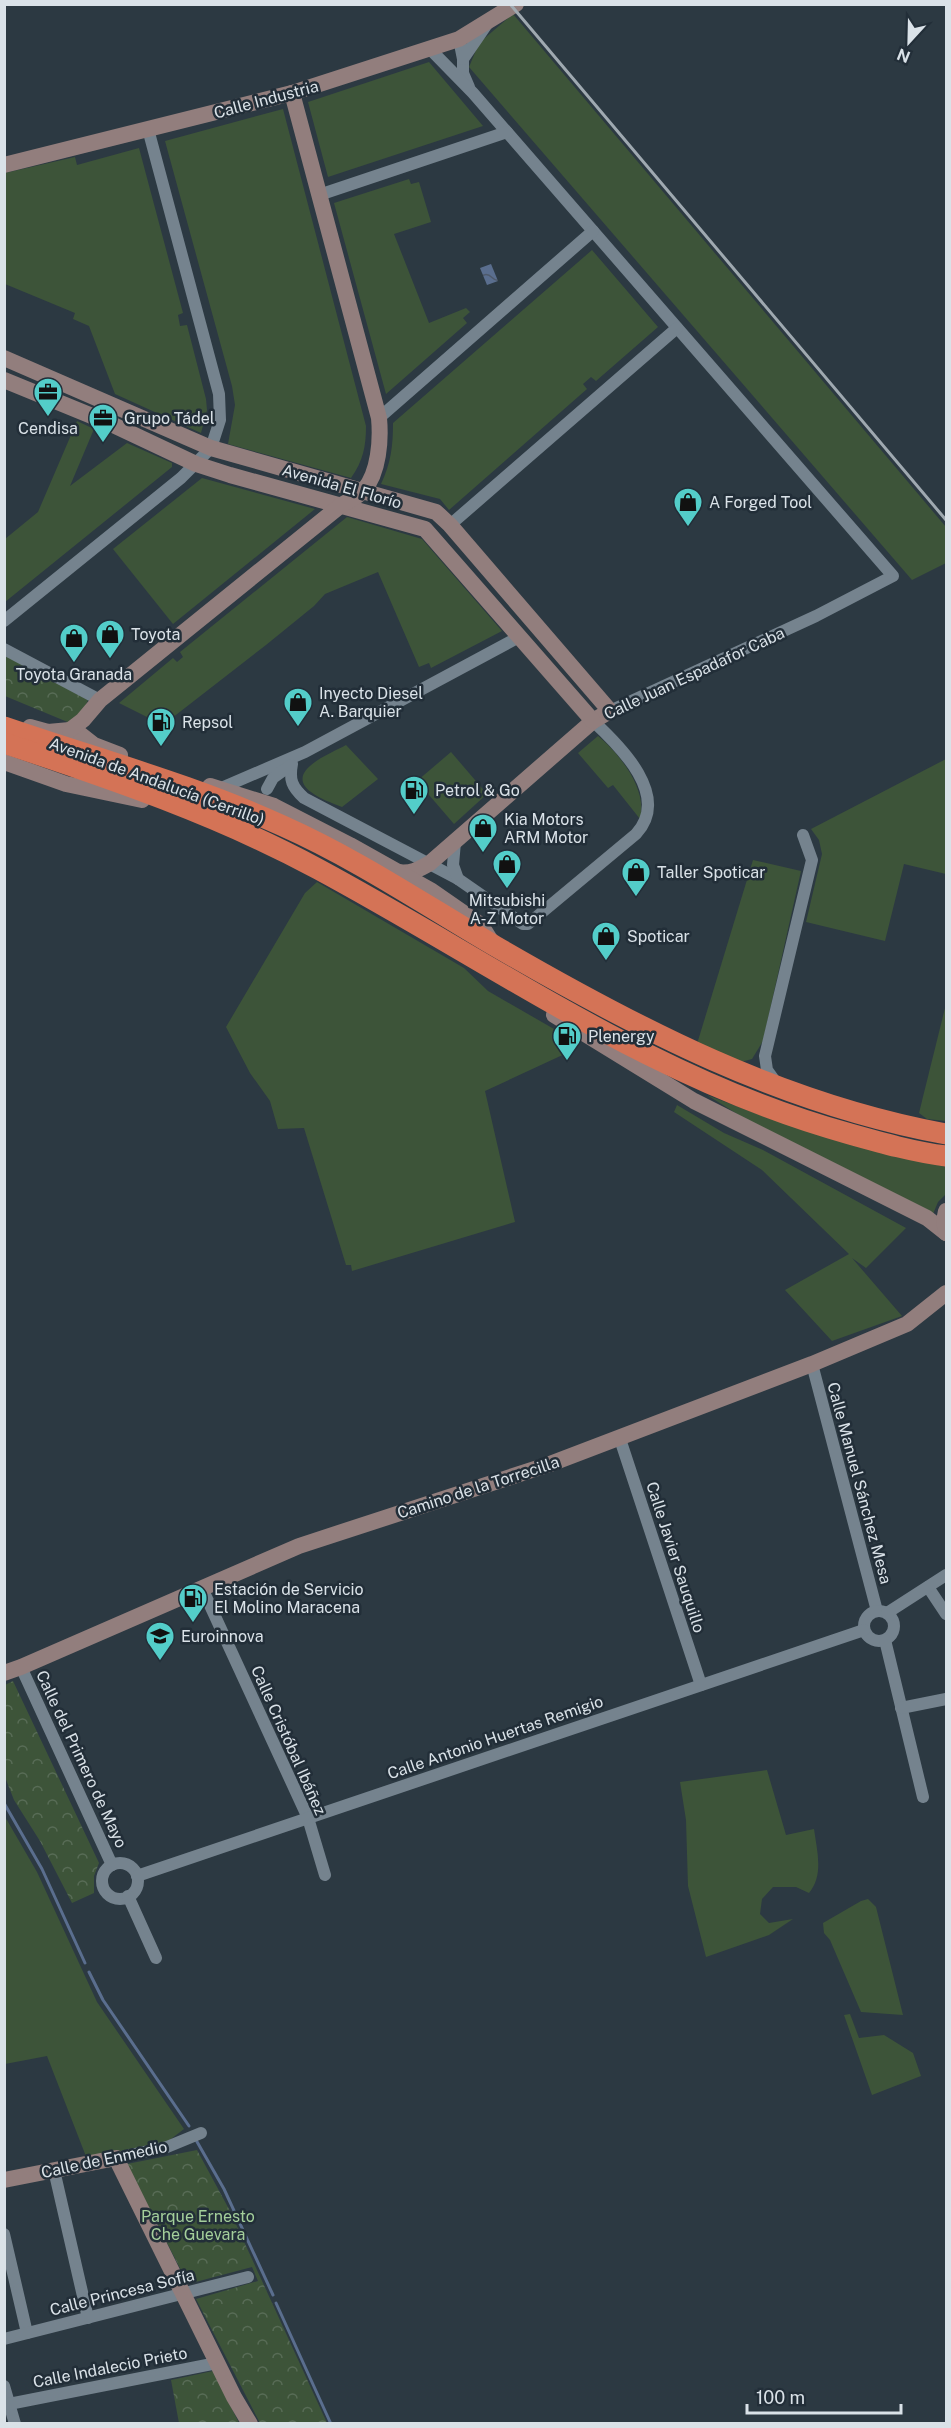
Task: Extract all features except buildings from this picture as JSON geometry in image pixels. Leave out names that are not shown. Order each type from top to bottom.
[{"type":"highway","name":"Avenida de Andalucía (Cerrillo)","points":[[8,723],[55,748],[201,793],[282,826],[369,871],[495,946],[620,1016],[727,1068],[869,1118],[946,1134]]},
{"type":"highway","name":"Avenida de Andalucía (Cerrillo)","points":[[4,744],[55,748]]},
{"type":"highway","name":"Avenida de Andalucía (Cerrillo)","points":[[88,760],[318,869],[602,1032],[751,1101],[814,1125],[946,1156]]},
{"type":"street","name":"Calle Industria","points":[[4,165],[292,93],[459,39],[487,24],[516,4]]},
{"type":"street","points":[[463,59],[487,24]]},
{"type":"street","points":[[459,39],[463,73],[473,93]]},
{"type":"street","points":[[429,48],[473,93],[677,328],[435,539]]},
{"type":"street","points":[[55,748],[96,705],[340,506],[363,491],[378,454],[381,434],[379,418],[292,93]]},
{"type":"street","points":[[4,621],[196,464],[211,448],[220,420],[219,394],[148,129]]},
{"type":"street","points":[[319,195],[507,132]]},
{"type":"street","points":[[379,418],[593,231]]},
{"type":"street","name":"Calle Juan Espadafor Caba","points":[[430,863],[593,721],[610,711],[816,616],[893,576],[677,328]]},
{"type":"street","name":"Avenida El Florío","points":[[4,358],[211,448],[436,512],[450,525],[610,711]]},
{"type":"street","name":"Avenida El Florío","points":[[4,380],[109,423],[196,464],[425,529],[593,721]]},
{"type":"street","points":[[219,789],[247,779],[305,752],[519,637],[535,624]]},
{"type":"street","points":[[4,649],[96,705]]},
{"type":"street","points":[[88,760],[96,705]]},
{"type":"street","points":[[292,764],[289,778],[294,789],[304,798],[459,879],[523,924],[528,924],[643,826],[650,807],[646,787],[616,742],[593,721]]},
{"type":"street","name":"Avenida de Andalucía (Cerrillo)","points":[[4,762],[55,748],[88,760],[219,789],[274,806],[432,891],[481,925],[495,946]]},
{"type":"street","points":[[267,789],[273,777],[305,752]]},
{"type":"street","points":[[247,779],[258,782],[267,789],[274,806]]},
{"type":"street","points":[[782,1089],[767,1070],[765,1056],[812,860],[803,835]]},
{"type":"street","points":[[455,842],[453,865],[459,879]]},
{"type":"street","points":[[350,845],[369,871]]},
{"type":"street","points":[[398,872],[417,871],[430,863]]},
{"type":"street","points":[[430,863],[428,879],[432,891]]},
{"type":"street","points":[[474,960],[493,980],[694,1101],[927,1218],[946,1233]]},
{"type":"street","points":[[727,1068],[748,1067],[765,1056]]},
{"type":"street","points":[[946,1211],[944,1221],[946,1233]]},
{"type":"street","name":"Camino de la Torrecilla","points":[[4,1673],[21,1668],[299,1546],[550,1464],[812,1364],[907,1324],[946,1293]]},
{"type":"street","name":"Calle Manuel Sánchez Mesa","points":[[812,1364],[882,1612]]},
{"type":"street","name":"Calle Javier Sauquillo","points":[[620,1439],[701,1686]]},
{"type":"street","points":[[882,1612],[892,1618],[894,1628],[889,1638],[885,1640],[871,1639],[864,1630],[867,1616],[882,1612],[946,1575]]},
{"type":"street","points":[[928,1587],[946,1614]]},
{"type":"street","name":"Calle Cristóbal Ibáñez","points":[[202,1588],[308,1818],[325,1875]]},
{"type":"street","name":"Calle Antonio Huertas Remigio","points":[[137,1876],[864,1630]]},
{"type":"street","points":[[885,1640],[923,1797]]},
{"type":"street","name":"Calle del Primero de Mayo","points":[[21,1668],[112,1865]]},
{"type":"street","points":[[901,1708],[946,1699]]},
{"type":"street","points":[[127,1864],[137,1876],[136,1888],[128,1896],[117,1898],[109,1895],[104,1888],[103,1877],[112,1865],[127,1864]]},
{"type":"street","points":[[128,1896],[156,1958]]},
{"type":"street","name":"Calle de Enmedio","points":[[4,2180],[167,2147],[201,2133]]},
{"type":"street","points":[[116,2158],[250,2424]]},
{"type":"street","points":[[54,2170],[88,2318]]},
{"type":"street","points":[[4,2234],[27,2333]]},
{"type":"street","name":"Calle Princesa Sofía","points":[[4,2339],[248,2277]]},
{"type":"street","name":"Calle Indalecio Prieto","points":[[9,2404],[217,2362]]},
{"type":"street","points":[[4,2385],[15,2424]]},
{"type":"green space","points":[[513,14],[946,527],[946,563],[912,580],[469,67],[479,43]]},
{"type":"green space","points":[[429,62],[483,126],[328,177],[308,102]]},
{"type":"green space","points":[[283,109],[366,426],[363,454],[351,478],[228,444],[235,405],[232,386],[165,141]]},
{"type":"green space","points":[[139,148],[183,313],[178,315],[180,326],[187,325],[206,399],[207,410],[201,433],[115,394],[89,326],[73,319],[75,313],[5,284],[5,173],[75,157],[77,165]]},
{"type":"green space","points":[[409,179],[411,184],[419,182],[431,222],[394,234],[429,323],[466,308],[470,312],[463,318],[467,323],[386,394],[334,203]]},
{"type":"green space","points":[[592,250],[658,327],[596,381],[591,377],[583,384],[587,389],[449,510],[440,499],[381,484],[391,454],[393,423]]},
{"type":"green space","points":[[77,421],[94,429],[70,486],[127,443],[172,463],[172,467],[5,602],[5,539],[38,512]]},
{"type":"green space","points":[[202,478],[315,509],[173,624],[113,549]]},
{"type":"green space","points":[[347,517],[422,539],[502,631],[431,668],[429,663],[419,667],[378,572],[325,594],[314,606],[266,645],[163,725],[119,703],[173,658],[177,662],[183,657],[180,652]]},
{"type":"green space","points":[[4,654],[88,700],[84,709],[70,723],[5,696]]},
{"type":"green space","points":[[598,736],[615,752],[630,773],[640,796],[640,819],[613,785],[608,788],[578,753]]},
{"type":"green space","points":[[346,745],[378,779],[342,807],[311,792],[304,784],[303,777],[306,770],[321,758]]},
{"type":"green space","points":[[451,752],[487,794],[454,824],[417,781]]},
{"type":"green space","points":[[946,759],[946,874],[904,864],[885,941],[806,922],[822,854],[819,840],[811,829]]},
{"type":"green space","points":[[753,860],[801,871],[763,1041],[752,1059],[741,1062],[697,1044]]},
{"type":"green space","points":[[317,882],[464,968],[488,991],[554,1029],[569,1052],[485,1091],[515,1222],[352,1271],[351,1265],[346,1265],[304,1128],[278,1129],[270,1101],[250,1073],[226,1027],[305,893]]},
{"type":"green space","points":[[946,1004],[946,1121],[927,1119],[919,1113]]},
{"type":"green space","points":[[707,1095],[835,1140],[946,1167],[946,1194],[938,1202],[933,1214],[742,1117]]},
{"type":"green space","points":[[677,1105],[724,1133],[763,1150],[906,1228],[866,1268],[852,1258],[902,1316],[832,1341],[785,1290],[849,1254],[762,1170],[674,1112]]},
{"type":"green space","points":[[13,1681],[99,1863],[94,1876],[94,1893],[72,1903],[40,1841],[14,1800],[5,1777],[5,1685]]},
{"type":"green space","points":[[767,1770],[786,1835],[814,1829],[818,1854],[817,1879],[809,1893],[796,1887],[773,1887],[762,1899],[760,1914],[769,1923],[793,1919],[769,1935],[706,1957],[688,1886],[686,1820],[680,1782]]},
{"type":"green space","points":[[4,1815],[37,1872],[97,2002],[184,2129],[167,2142],[87,2159],[47,2056],[5,2064]]},
{"type":"green space","points":[[868,1899],[876,1907],[903,2015],[861,2012],[830,1940],[824,1933],[823,1923]]},
{"type":"green space","points":[[850,2014],[859,2038],[884,2035],[913,2053],[921,2076],[872,2095],[844,2015]]},
{"type":"green space","name":"Parque Ernesto Che Guevara","points":[[197,2150],[230,2211],[327,2423],[260,2423],[196,2299],[258,2281],[252,2267],[188,2284],[127,2164]]},
{"type":"green space","points":[[213,2371],[239,2423],[179,2423],[171,2380]]},
{"type":"water","points":[[491,264],[498,281],[487,285],[480,268]]},
{"type":"waterway","points":[[4,1803],[42,1869],[85,1963]]},
{"type":"waterway","points":[[89,1972],[103,2000],[189,2126]]},
{"type":"waterway","points":[[196,2140],[224,2189],[273,2295]]},
{"type":"waterway","points":[[276,2303],[331,2424]]},
{"type":"railway","points":[[510,4],[946,520]]},
{"type":"place","name":"Cendisa","points":[[48,418]]},
{"type":"place","name":"Grupo Tádel","points":[[103,444]]},
{"type":"place","name":"A Forged Tool","points":[[688,528]]},
{"type":"place","name":"Toyota","points":[[110,660]]},
{"type":"place","name":"Toyota Granada","points":[[74,664]]},
{"type":"place","name":"Inyecto Diesel A. Barquier","points":[[298,728]]},
{"type":"place","name":"Repsol","points":[[161,748]]},
{"type":"place","name":"Petrol & Go","points":[[414,816]]},
{"type":"place","name":"Kia Motors ARM Motor","points":[[483,854]]},
{"type":"place","name":"Mitsubishi A-Z Motor","points":[[507,890]]},
{"type":"place","name":"Taller Spoticar","points":[[636,898]]},
{"type":"place","name":"Spoticar","points":[[606,962]]},
{"type":"place","name":"Plenergy","points":[[567,1062]]},
{"type":"place","name":"Estación de Servicio El Molino Maracena","points":[[193,1624]]},
{"type":"place","name":"Euroinnova","points":[[160,1662]]}]
